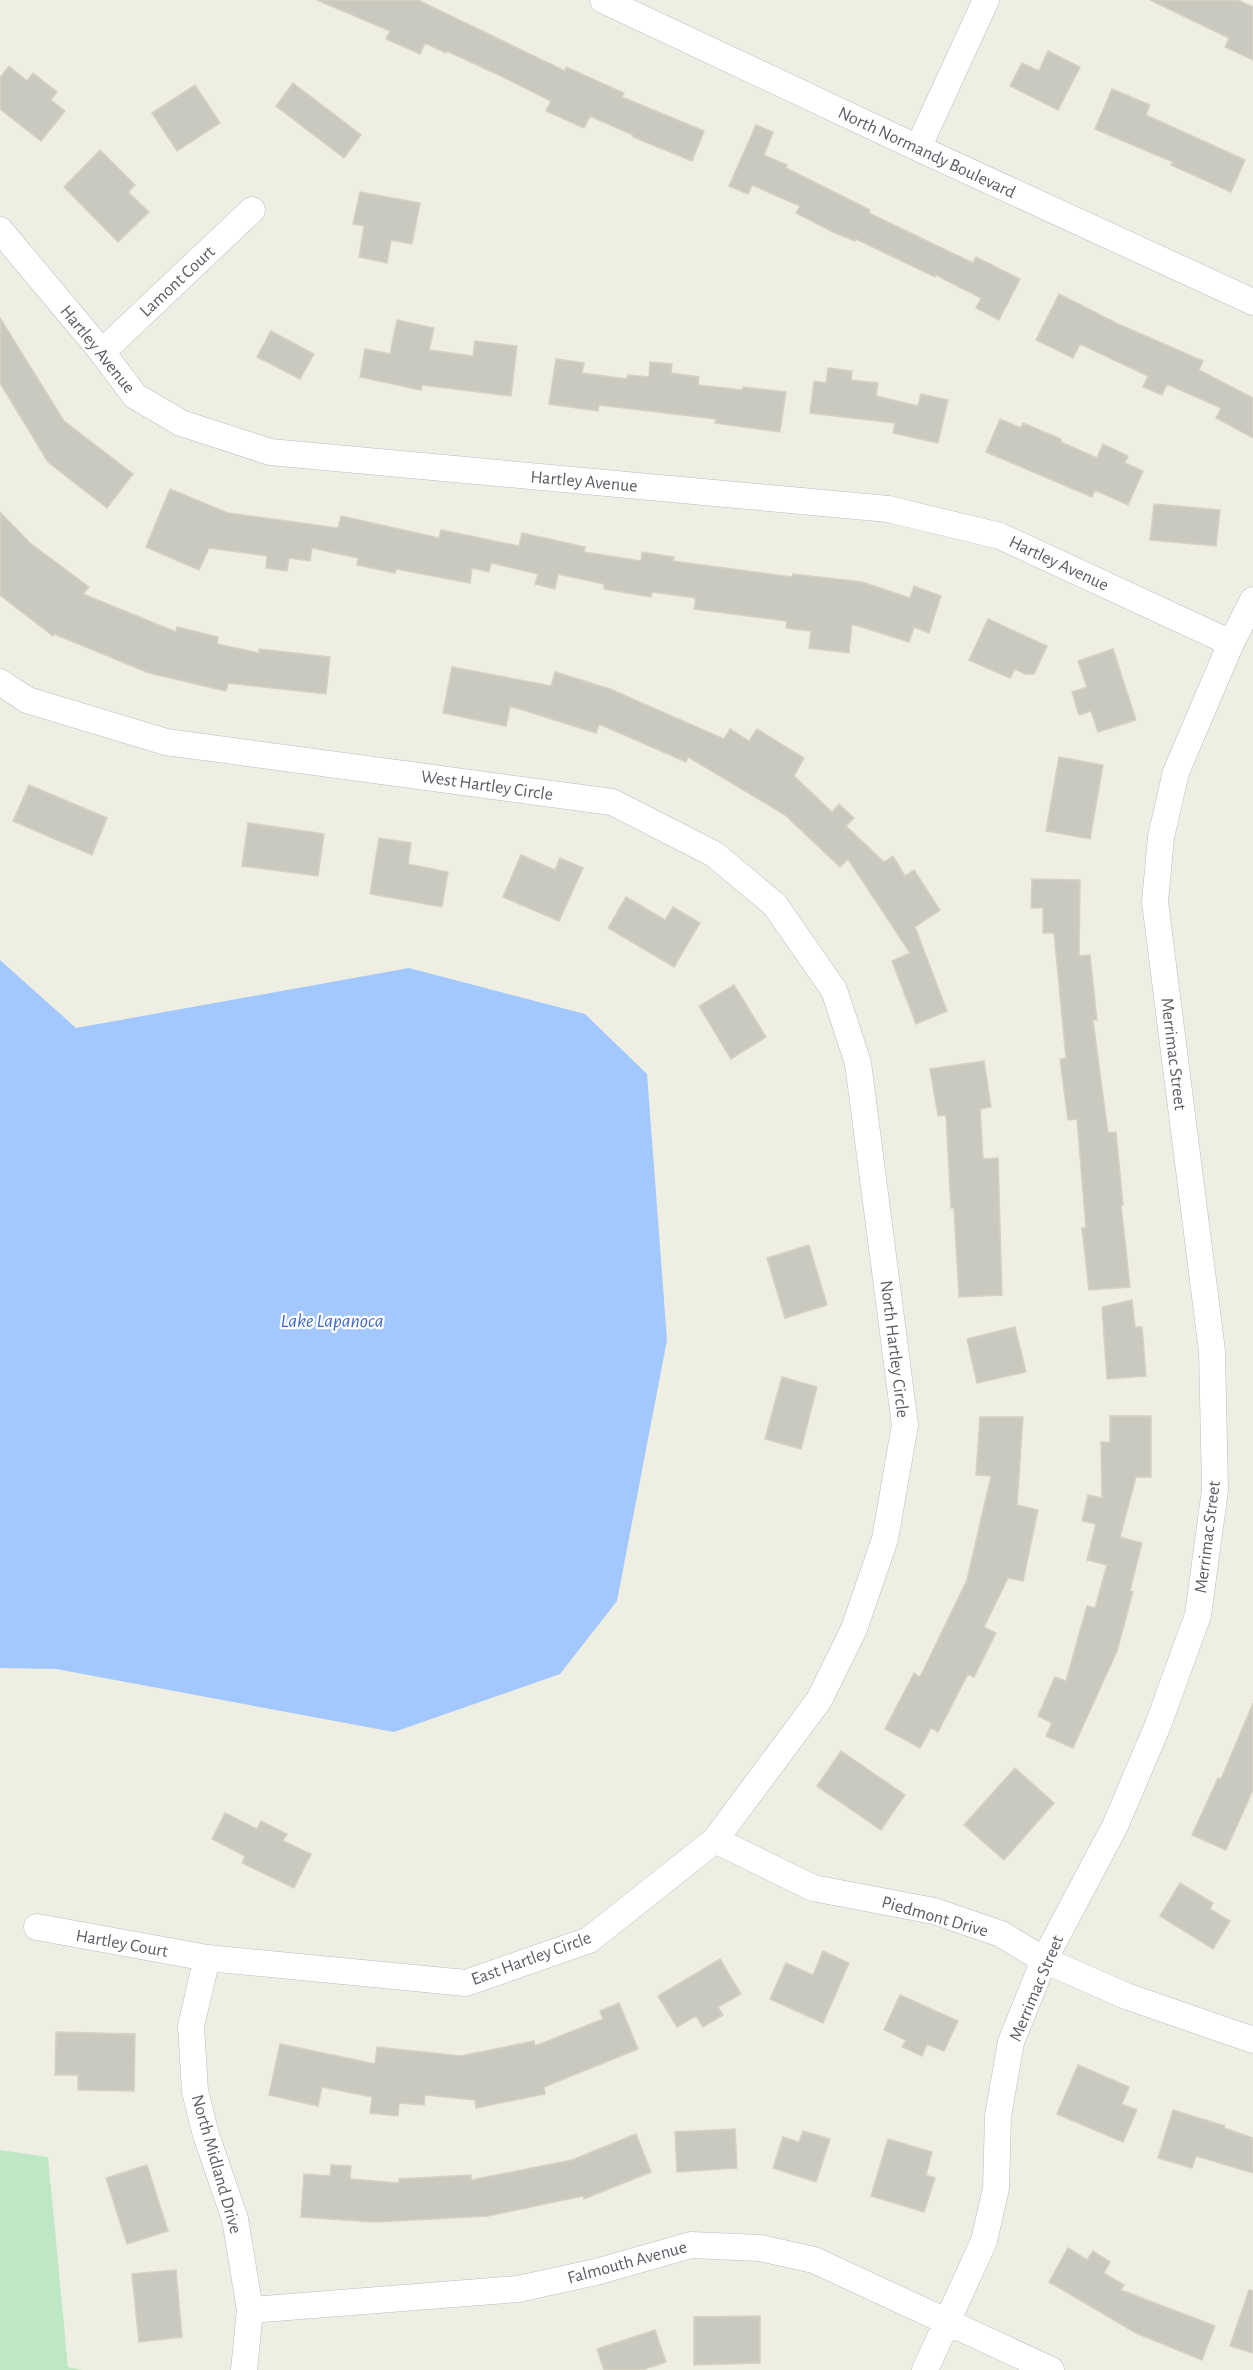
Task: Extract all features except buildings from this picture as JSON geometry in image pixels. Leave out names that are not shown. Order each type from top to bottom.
[{"type":"street","name":"North Normandy Boulevard","points":[[603,0],[1253,302]]},
{"type":"street","points":[[918,148],[986,0]]},
{"type":"street","name":"Lamont Court","points":[[102,352],[252,210]]},
{"type":"street","name":"Hartley Avenue","points":[[0,230],[102,352],[135,396],[181,423],[270,452],[888,508],[1000,536],[1231,643]]},
{"type":"street","name":"Merrimac Street","points":[[925,2370],[984,2241],[996,2188],[998,2116],[1011,2042],[1044,1960],[1115,1826],[1158,1725],[1197,1615],[1215,1490],[1212,1351],[1155,902],[1161,837],[1176,772],[1231,643],[1253,600]]},
{"type":"street","name":"West Hartley Circle","points":[[0,682],[27,699],[166,742],[612,802],[714,854],[775,905],[834,990],[858,1063]]},
{"type":"street","name":"North Hartley Circle","points":[[715,1840],[819,1700],[854,1629],[885,1539],[905,1425],[858,1063]]},
{"type":"street","name":"Piedmont Drive","points":[[715,1840],[813,1888],[934,1911],[1001,1934],[1044,1960],[1126,1996],[1253,2040]]},
{"type":"street","name":"East Hartley Circle","points":[[207,1958],[466,1983],[589,1940],[715,1840]]},
{"type":"street","name":"Hartley Court","points":[[37,1927],[207,1958]]},
{"type":"street","name":"North Midland Drive","points":[[207,1958],[191,2026],[195,2091],[206,2135],[236,2219],[250,2310],[244,2370]]},
{"type":"street","name":"Falmouth Avenue","points":[[250,2310],[518,2289],[596,2272],[691,2244],[760,2248],[814,2260],[1052,2370]]},
{"type":"green space","points":[[0,2150],[48,2157],[68,2367],[82,2370],[0,2370]]},
{"type":"water","name":"Lake Lapanoca","points":[[0,960],[76,1028],[409,968],[585,1014],[647,1074],[667,1340],[617,1601],[560,1674],[394,1732],[56,1669],[0,1668]]}]
